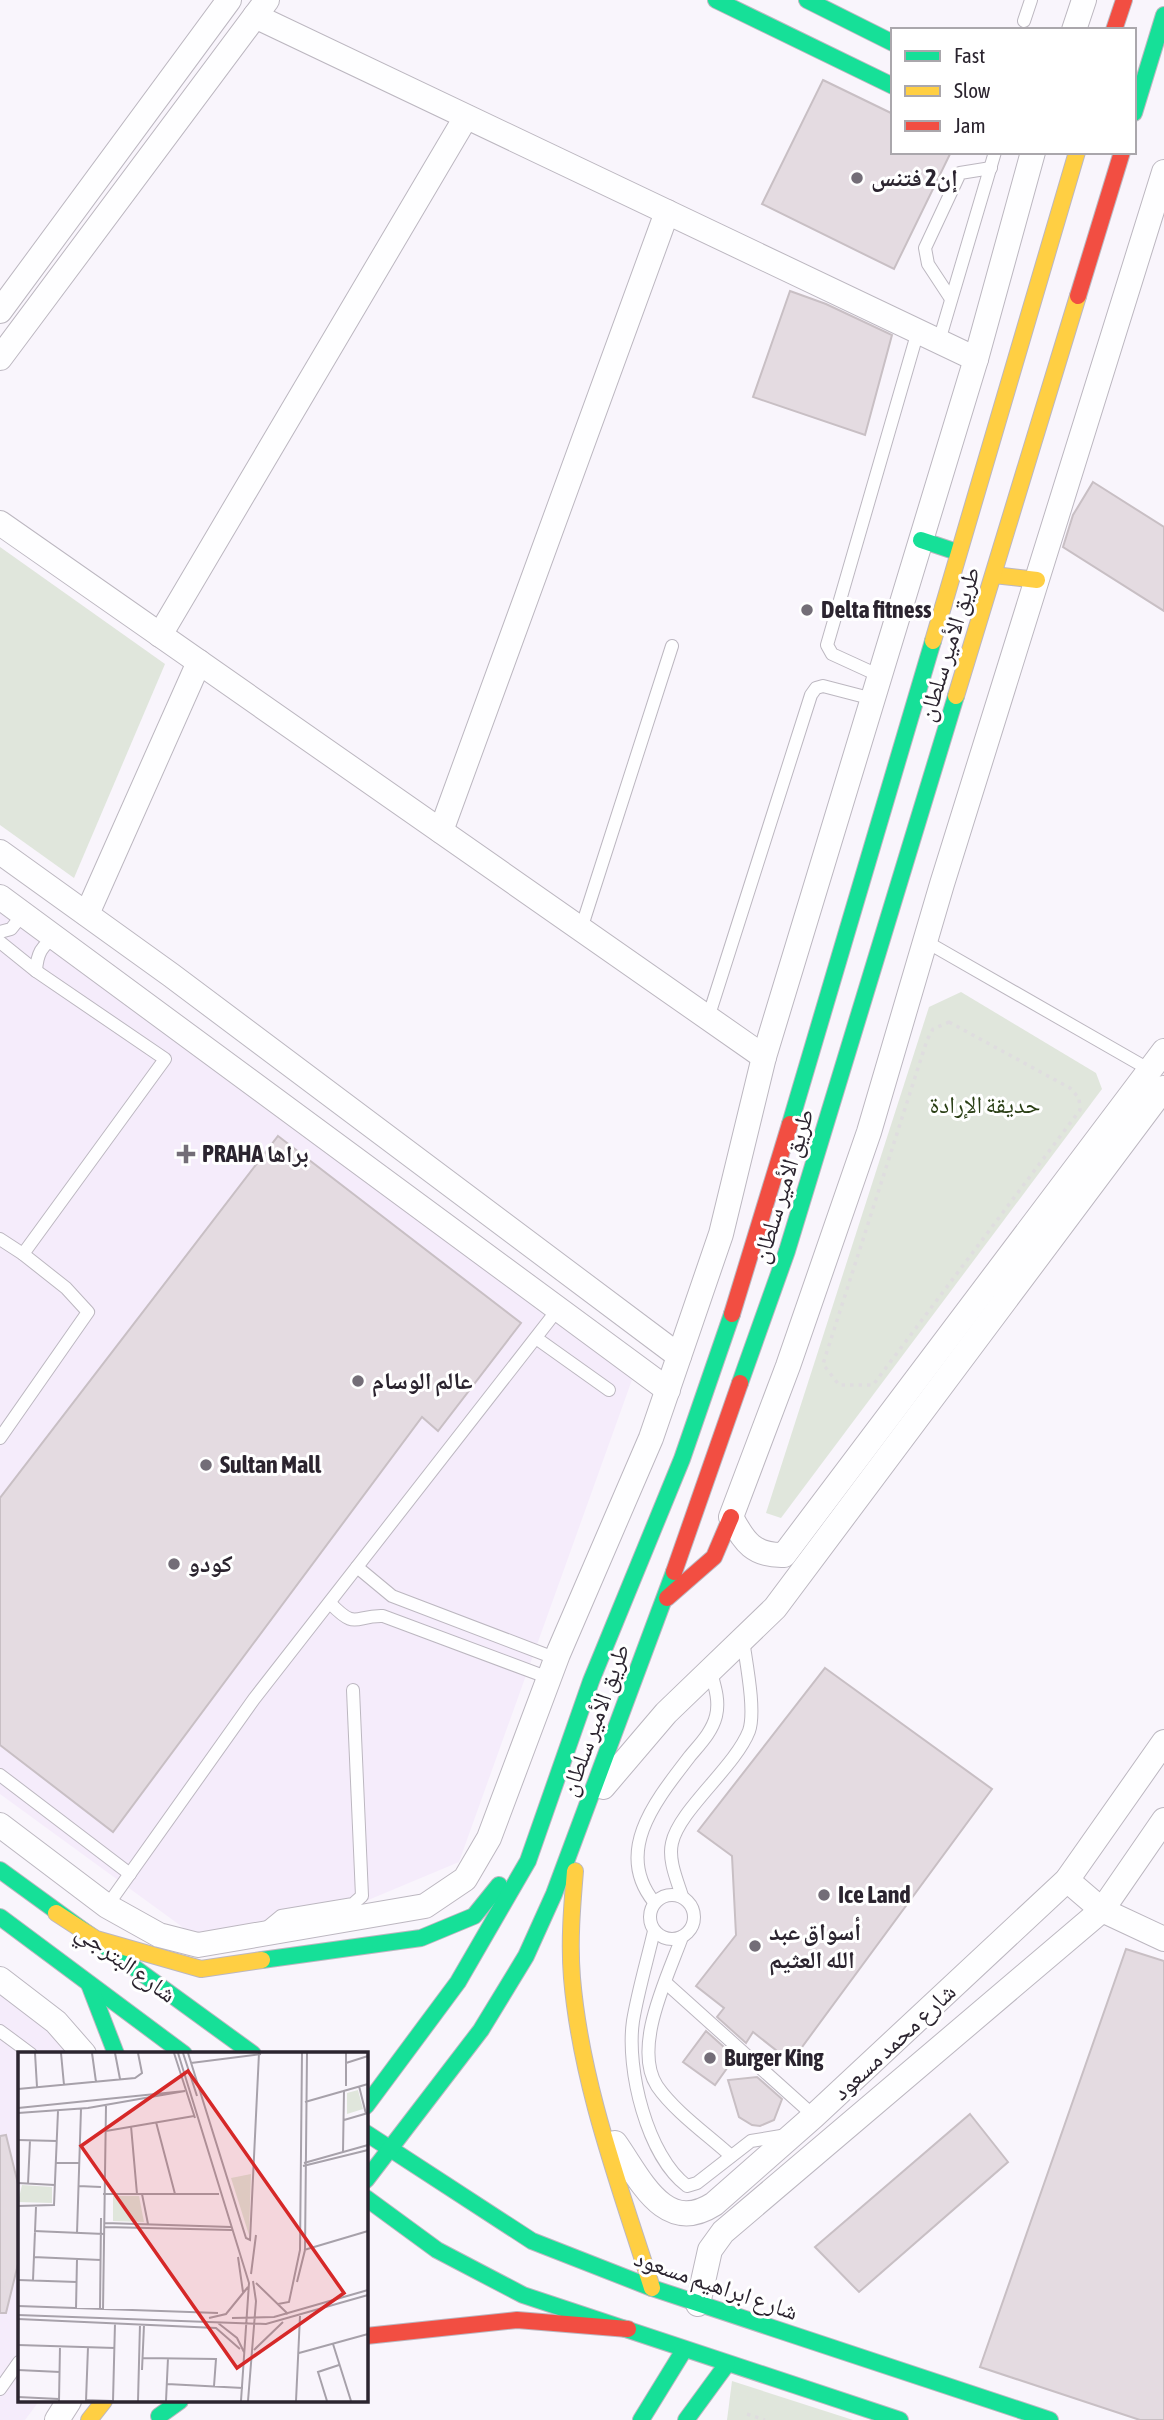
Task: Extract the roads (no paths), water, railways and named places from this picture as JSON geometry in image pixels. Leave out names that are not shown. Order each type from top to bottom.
[{"type":"main road","points":[[716,0],[891,85]]},
{"type":"main road","points":[[807,0],[891,42]]},
{"type":"main road","points":[[1115,28],[1124,0]]},
{"type":"main road","points":[[1136,106],[1164,15]]},
{"type":"main road","name":"طريق الأمير سلطان","points":[[368,2103],[458,1982],[528,1861],[591,1681],[682,1460],[746,1272],[821,1009],[1076,154]]},
{"type":"main road","name":"طريق الأمير سلطان","points":[[368,2177],[481,2030],[506,1993],[554,1894],[663,1602],[745,1378],[846,1017],[994,575],[1121,154]]},
{"type":"main road","points":[[921,540],[957,552]]},
{"type":"main road","points":[[994,575],[1037,580]]},
{"type":"main road","points":[[821,1009],[846,1017]]},
{"type":"main road","points":[[663,1602],[714,1557],[731,1517]]},
{"type":"main road","points":[[56,1913],[96,1939],[201,1969],[421,1938],[474,1916],[513,1867],[548,1802]]},
{"type":"main road","points":[[586,1807],[574,1875],[568,1953],[588,2076],[652,2288]]},
{"type":"main road","name":"شارع البترجي","points":[[0,1870],[250,2052]]},
{"type":"main road","name":"شارع البترجي","points":[[0,1917],[181,2052]]},
{"type":"main road","points":[[89,1984],[115,2052]]},
{"type":"main road","points":[[368,2134],[388,2149]]},
{"type":"main road","name":"شارع ابراهيم مسعود","points":[[388,2149],[532,2241],[698,2304],[1050,2420]]},
{"type":"main road","points":[[368,2199],[437,2250],[523,2295],[900,2420]]},
{"type":"main road","points":[[368,2336],[434,2326],[517,2320],[628,2329]]},
{"type":"main road","points":[[641,2420],[684,2350]]},
{"type":"main road","points":[[687,2420],[727,2364]]},
{"type":"main road","points":[[89,2420],[103,2402]]},
{"type":"main road","points":[[158,2418],[171,2402]]},
{"type":"main road","points":[[158,2418],[179,2402]]},
{"type":"street","points":[[0,311],[229,0]]},
{"type":"street","points":[[1075,28],[1084,0]]},
{"type":"street","points":[[0,358],[261,8],[466,117],[976,359]]},
{"type":"street","points":[[160,635],[466,117]]},
{"type":"street","points":[[260,1934],[425,1906],[465,1879],[489,1838],[553,1669],[651,1438],[721,1234],[764,1057],[976,359],[1032,154]]},
{"type":"street","points":[[1159,1070],[784,1555],[767,1556],[742,1540],[731,1517],[788,1367],[869,1132],[925,941],[1164,172]]},
{"type":"street","points":[[441,831],[667,212]]},
{"type":"street","points":[[0,523],[764,1057]]},
{"type":"street","points":[[87,914],[199,662]]},
{"type":"street","points":[[0,852],[679,1356]]},
{"type":"street","points":[[0,897],[667,1390]]},
{"type":"street","points":[[586,1807],[666,1713],[775,1608],[1159,1070]]},
{"type":"street","name":"شارع محمد مسعود","points":[[600,2121],[657,2202],[671,2212],[687,2215],[702,2212],[715,2204],[814,2116],[1067,1880],[1164,1742]]},
{"type":"street","name":"شارع محمد مسعود","points":[[698,2304],[710,2250],[723,2232],[1102,1910],[1164,1820]]},
{"type":"street","name":"شارع البترجي","points":[[0,1825],[107,1906],[159,1934],[198,1945],[260,1934]]},
{"type":"street","points":[[1067,1880],[1102,1910],[1164,1939]]},
{"type":"street","points":[[2,1983],[56,2022],[82,2052]]},
{"type":"street","points":[[57,2420],[68,2402]]},
{"type":"lane","points":[[1024,21],[1031,0]]},
{"type":"lane","points":[[877,688],[832,654],[827,645],[928,336],[951,299],[994,154]]},
{"type":"lane","points":[[951,299],[928,264],[925,248],[960,173],[991,168]]},
{"type":"lane","points":[[581,929],[672,646]]},
{"type":"lane","points":[[708,1018],[811,695],[816,688],[823,686],[877,688]]},
{"type":"lane","points":[[0,932],[11,929],[23,914]]},
{"type":"lane","points":[[36,971],[40,951],[46,942],[57,938]]},
{"type":"lane","points":[[925,941],[1159,1070]]},
{"type":"lane","points":[[0,942],[36,971],[165,1059],[23,1254]]},
{"type":"lane","points":[[0,1238],[66,1288],[88,1312],[0,1438]]},
{"type":"lane","points":[[107,1906],[254,1699],[558,1309]]},
{"type":"lane","points":[[536,1338],[609,1390]]},
{"type":"lane","points":[[357,1567],[393,1596],[553,1669]]},
{"type":"lane","points":[[330,1603],[343,1615],[355,1621],[383,1616],[553,1669]]},
{"type":"lane","points":[[731,2156],[668,2098],[653,2078],[649,2041],[654,2014],[682,1937],[690,1931],[694,1912],[682,1896],[673,1866],[672,1844],[678,1829],[739,1749],[750,1729],[743,1640]]},
{"type":"lane","points":[[682,1937],[662,1937],[654,1931],[650,1922],[654,1902],[638,1877],[636,1860],[640,1842],[658,1797],[710,1730],[718,1702],[710,1668]]},
{"type":"lane","points":[[260,1934],[276,1918],[353,1904],[360,1900],[362,1891],[353,1690]]},
{"type":"lane","points":[[0,1775],[130,1874]]},
{"type":"lane","points":[[654,1902],[672,1894],[682,1896]]},
{"type":"lane","points":[[654,1931],[633,2022],[632,2039],[638,2086],[652,2140],[675,2177],[687,2186],[697,2183],[751,2141],[793,2134]]},
{"type":"lane","points":[[666,1983],[814,2116]]},
{"type":"lane","points":[[0,2031],[28,2052]]},
{"type":"lane","points":[[0,2389],[18,2363]]},
{"type":"place","name":"إن2 فتنس","points":[[857,178]]},
{"type":"place","name":"Delta fitness","points":[[807,610]]},
{"type":"place","name":"PRAHA براها","points":[[186,1154]]},
{"type":"place","name":"عالم الوسام","points":[[358,1381]]},
{"type":"place","name":"Sultan Mall","points":[[206,1465]]},
{"type":"place","name":"كودو","points":[[174,1564]]},
{"type":"place","name":"Ice Land","points":[[824,1895]]},
{"type":"place","name":"أسواق عبد الله العثيم","points":[[755,1946]]},
{"type":"place","name":"Burger King","points":[[710,2058]]},
{"type":"park label","name":"حديقة الإرادة","points":[[985,1105]]}]
